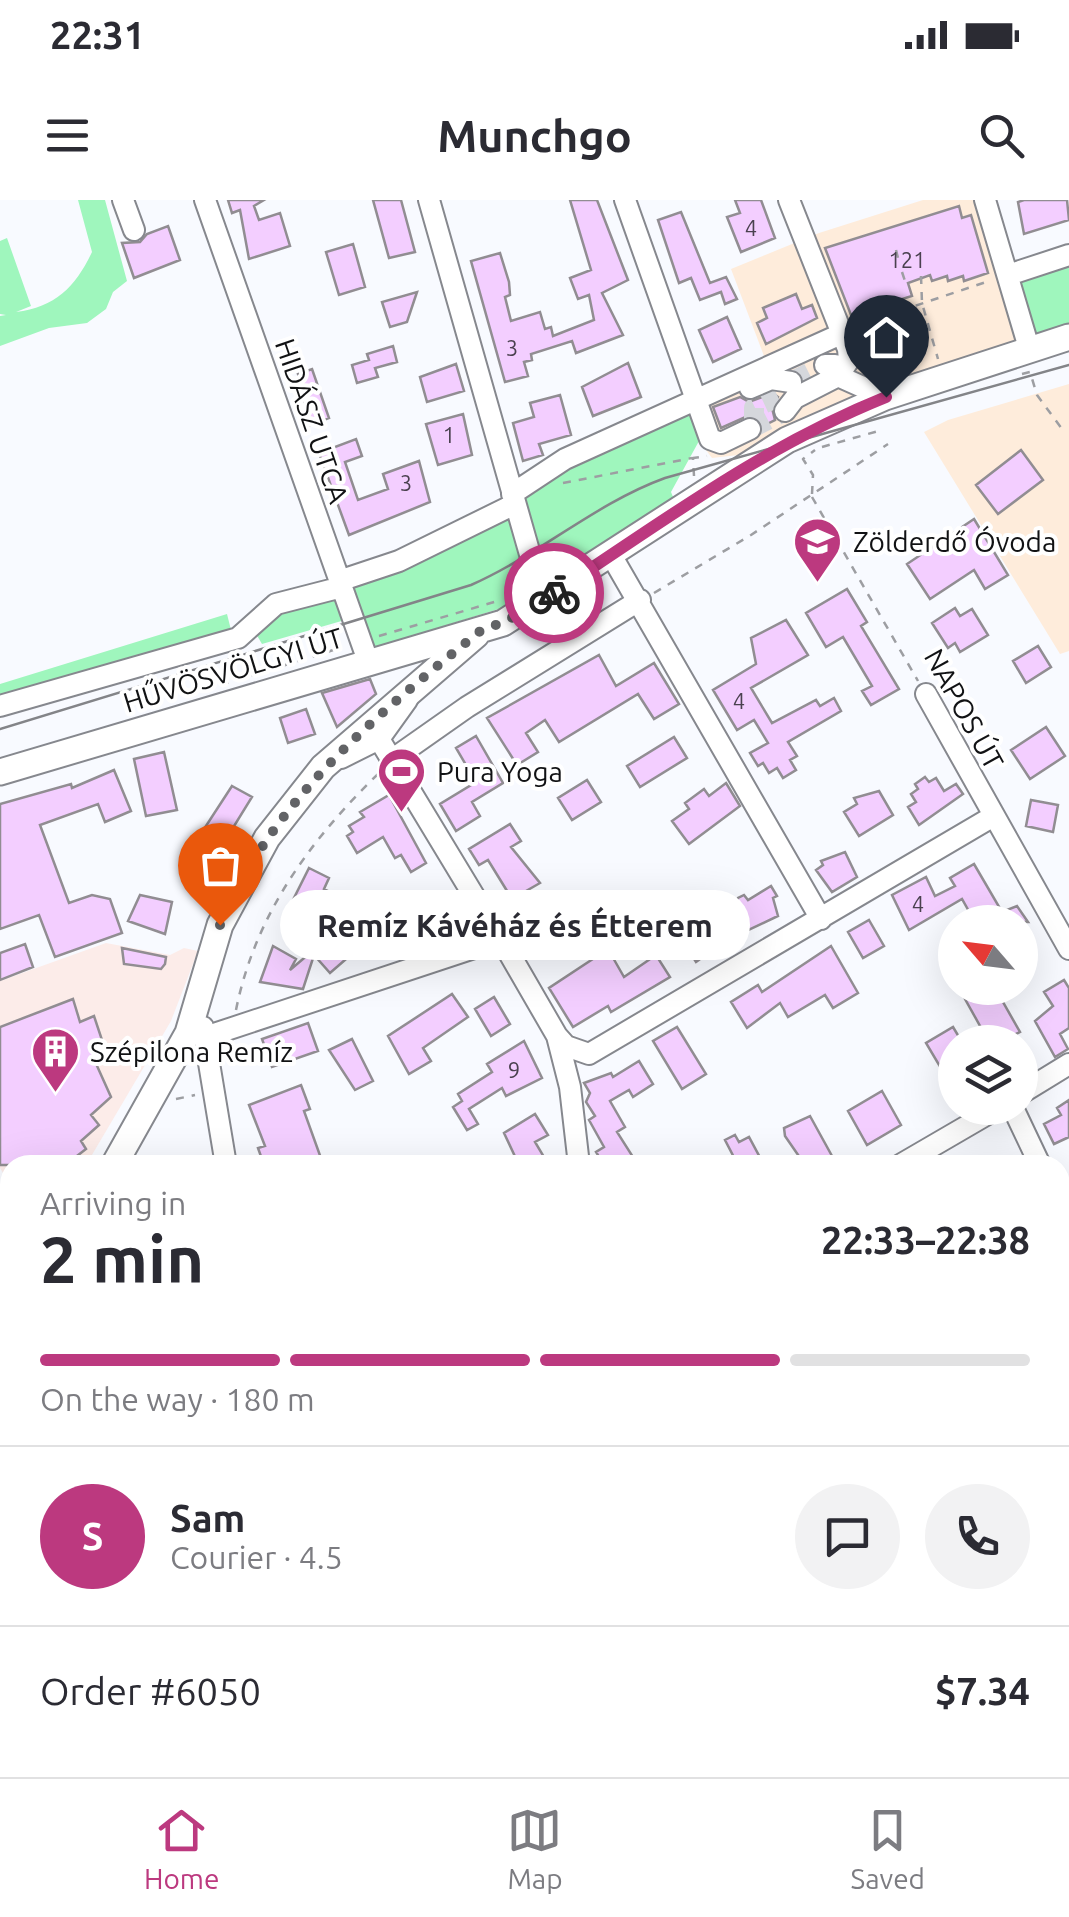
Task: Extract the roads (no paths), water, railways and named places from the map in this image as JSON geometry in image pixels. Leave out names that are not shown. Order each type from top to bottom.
[{"type":"main road","points":[[120,1155],[199,1005],[214,941],[241,880],[279,821],[329,761],[416,683],[484,628],[543,600],[772,448],[886,397],[1029,360],[1069,337]]},
{"type":"main road","name":"HŰVÖSVÖLGYI ÚT","points":[[0,772],[365,651],[484,628]]},
{"type":"street","points":[[123,200],[134,230]]},
{"type":"street","name":"HIDÁSZ UTCA","points":[[205,200],[365,651]]},
{"type":"street","points":[[429,200],[543,600]]},
{"type":"street","points":[[625,200],[710,439],[721,448],[750,429]]},
{"type":"street","points":[[696,402],[772,379],[787,397],[849,360],[790,200]]},
{"type":"street","points":[[985,200],[1029,360]]},
{"type":"street","points":[[1008,274],[1069,255]]},
{"type":"street","points":[[696,402],[844,342]]},
{"type":"street","points":[[832,371],[886,397]]},
{"type":"street","name":"HŰVÖSVÖLGYI ÚT","points":[[0,706],[238,638],[276,604],[399,561],[514,499],[565,459],[696,402]]},
{"type":"street","points":[[612,555],[822,919]]},
{"type":"street","points":[[393,760],[467,707],[640,600]]},
{"type":"street","points":[[329,761],[355,754],[379,739],[398,718],[416,683]]},
{"type":"street","name":"NAPOS ÚT","points":[[926,694],[1069,949]]},
{"type":"street","points":[[379,739],[474,896]]},
{"type":"street","points":[[570,1086],[589,1054],[992,817]]},
{"type":"street","points":[[205,1036],[481,944],[500,943],[557,1036],[566,1046],[589,1054]]},
{"type":"street","points":[[199,1005],[224,1155]]},
{"type":"street","points":[[557,1036],[570,1086],[577,1155]]},
{"type":"street","points":[[1038,1083],[1069,1064]]},
{"type":"street","points":[[168,1069],[186,1065],[212,1079]]},
{"type":"street","points":[[917,1155],[969,1125]]},
{"type":"street","points":[[1021,1125],[1035,1155]]},
{"type":"tunnel","points":[[791,382],[825,365]]},
{"type":"tunnel","points":[[754,427],[754,408],[778,397]]},
{"type":"tunnel","points":[[750,429],[785,411]]},
{"type":"tram line","points":[[0,729],[471,585],[615,501],[665,478],[1069,365]]},
{"type":"place","name":"Zölderdő Óvoda","points":[[818,584]]},
{"type":"place","name":"Pura Yoga","points":[[402,814]]},
{"type":"place","name":"Remíz Kávéház és Étterem","points":[[220,925]]},
{"type":"place","name":"Szépilona Remíz","points":[[55,1094]]}]
